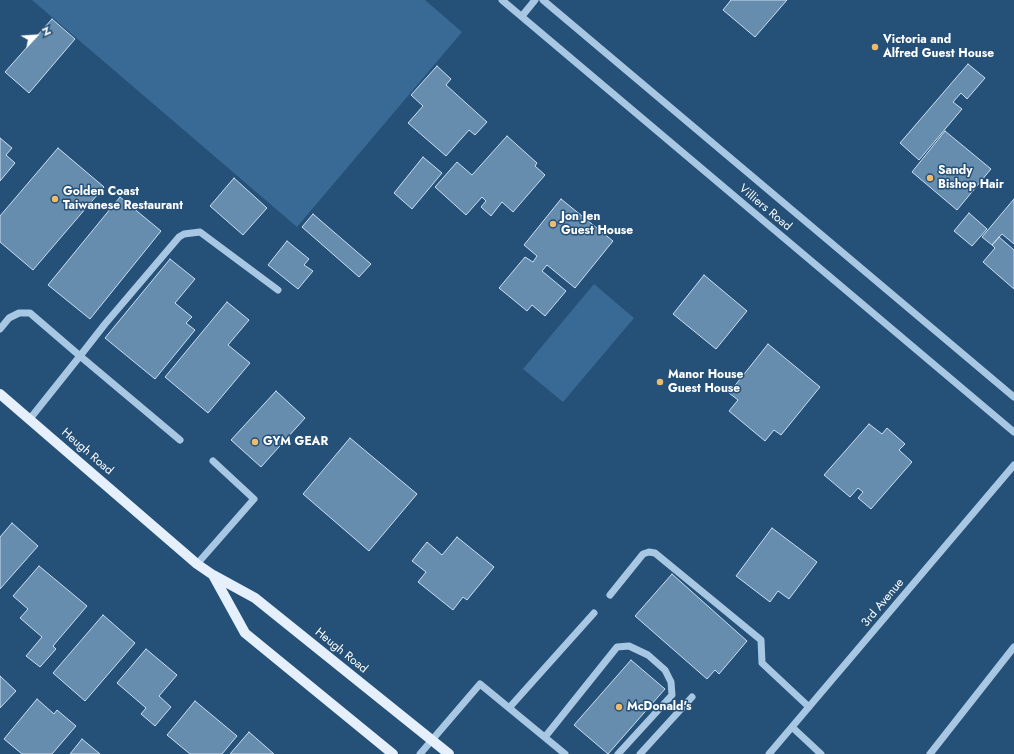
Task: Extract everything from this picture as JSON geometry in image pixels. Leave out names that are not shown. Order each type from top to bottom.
[{"type":"main road","name":"Heugh Road","points":[[0,394],[197,564],[212,575],[255,598],[449,754]]},
{"type":"main road","name":"Heugh Road","points":[[212,575],[245,633],[393,754]]},
{"type":"street","name":"Villiers Road","points":[[502,0],[1014,432]]},
{"type":"street","points":[[522,16],[535,0]]},
{"type":"street","name":"Villiers Road","points":[[543,0],[1014,397]]},
{"type":"street","points":[[29,420],[119,307],[179,237],[184,234],[200,232],[278,290]]},
{"type":"street","points":[[0,328],[9,318],[19,313],[30,313],[180,440]]},
{"type":"street","points":[[197,564],[254,499],[213,461]]},
{"type":"street","name":"3rd Avenue","points":[[769,754],[1014,465]]},
{"type":"street","points":[[610,595],[643,554],[649,552],[655,553],[761,640],[762,663],[809,707]]},
{"type":"street","points":[[509,708],[594,613]]},
{"type":"street","points":[[545,737],[617,647],[629,646],[648,655],[665,670],[671,682],[672,695],[618,754]]},
{"type":"street","points":[[930,754],[1014,648]]},
{"type":"street","points":[[420,754],[480,684],[565,754]]},
{"type":"street","points":[[640,754],[692,697]]},
{"type":"street","points":[[792,727],[821,754]]},
{"type":"shaded area","points":[[32,0],[425,0],[462,32],[297,227]]},
{"type":"shaded area","points":[[594,284],[634,318],[563,402],[523,369]]},
{"type":"building","points":[[731,0],[787,0],[755,37],[723,10]]},
{"type":"building","points":[[52,19],[75,39],[29,93],[5,72]]},
{"type":"building","points":[[968,64],[985,78],[967,99],[961,93],[953,102],[962,109],[919,160],[900,143]]},
{"type":"building","points":[[437,66],[451,79],[446,85],[487,122],[475,135],[469,130],[446,156],[408,123],[423,106],[411,95]]},
{"type":"building","points":[[945,131],[991,169],[957,210],[912,172]]},
{"type":"building","points":[[507,136],[537,163],[535,166],[545,175],[513,212],[502,202],[491,216],[481,207],[486,201],[482,197],[466,215],[435,187],[457,162],[472,175]]},
{"type":"building","points":[[0,138],[12,148],[6,155],[15,163],[0,181]]},
{"type":"building","points":[[58,148],[104,187],[33,270],[0,242],[0,216]]},
{"type":"building","points":[[423,157],[442,173],[412,209],[394,193]]},
{"type":"building","points":[[234,178],[267,208],[243,235],[210,206]]},
{"type":"building","points":[[120,197],[161,231],[90,319],[48,285]]},
{"type":"building","points":[[561,199],[613,241],[575,288],[547,265],[542,271],[566,291],[545,316],[532,305],[527,311],[499,288],[525,257],[533,262],[537,256],[524,245]]},
{"type":"building","points":[[1014,199],[1014,244],[1002,234],[992,245],[982,237]]},
{"type":"building","points":[[969,213],[987,229],[972,246],[954,231]]},
{"type":"building","points":[[313,214],[371,264],[359,277],[302,227]]},
{"type":"building","points":[[999,237],[1014,250],[1014,289],[983,262],[995,248],[992,245]]},
{"type":"building","points":[[287,241],[309,259],[304,265],[313,271],[298,289],[268,265]]},
{"type":"building","points":[[170,259],[195,279],[175,303],[192,317],[186,323],[195,330],[155,379],[105,338]]},
{"type":"building","points":[[704,275],[747,311],[716,349],[673,314]]},
{"type":"building","points":[[227,302],[249,320],[228,345],[250,363],[208,413],[165,377]]},
{"type":"building","points":[[768,344],[820,387],[781,435],[774,430],[765,441],[729,411],[738,400],[729,393]]},
{"type":"building","points":[[276,391],[305,418],[261,467],[231,440]]},
{"type":"building","points":[[869,424],[882,434],[887,428],[905,444],[899,450],[912,462],[871,509],[858,498],[863,492],[858,488],[850,497],[824,475]]},
{"type":"building","points":[[350,438],[417,494],[369,551],[303,494]]},
{"type":"building","points":[[12,523],[38,546],[0,589],[0,537]]},
{"type":"building","points":[[772,528],[817,562],[789,599],[778,591],[770,602],[736,576]]},
{"type":"building","points":[[457,537],[494,567],[467,600],[463,597],[453,610],[418,582],[426,572],[412,561],[427,542],[442,555]]},
{"type":"building","points":[[39,566],[87,606],[53,646],[56,649],[40,667],[26,656],[42,637],[20,618],[28,609],[13,596]]},
{"type":"building","points":[[672,574],[747,641],[719,674],[715,670],[707,679],[635,616]]},
{"type":"building","points":[[103,615],[135,643],[85,701],[53,673]]},
{"type":"building","points":[[146,649],[177,675],[159,696],[171,707],[155,726],[141,714],[146,708],[117,683]]},
{"type":"building","name":"McDonald's","points":[[631,660],[665,689],[608,754],[574,725]]},
{"type":"building","points":[[0,676],[16,691],[0,708]]},
{"type":"building","points":[[37,699],[54,714],[57,710],[76,726],[52,754],[22,754],[4,739]]},
{"type":"building","points":[[195,701],[237,736],[222,754],[190,754],[167,735]]},
{"type":"building","points":[[249,732],[274,754],[230,754]]},
{"type":"building","points":[[82,739],[100,754],[70,754]]},
{"type":"place","name":"Victoria and Alfred Guest House","points":[[875,47]]},
{"type":"place","name":"Sandy Bishop Hair","points":[[930,178]]},
{"type":"place","name":"Golden Coast Taiwanese Restaurant","points":[[55,199]]},
{"type":"place","name":"Jon Jen Guest House","points":[[553,224]]},
{"type":"place","name":"Manor House Guest House","points":[[660,382]]},
{"type":"place","name":"GYM GEAR","points":[[255,442]]},
{"type":"place","name":"McDonald's","points":[[619,707]]}]
